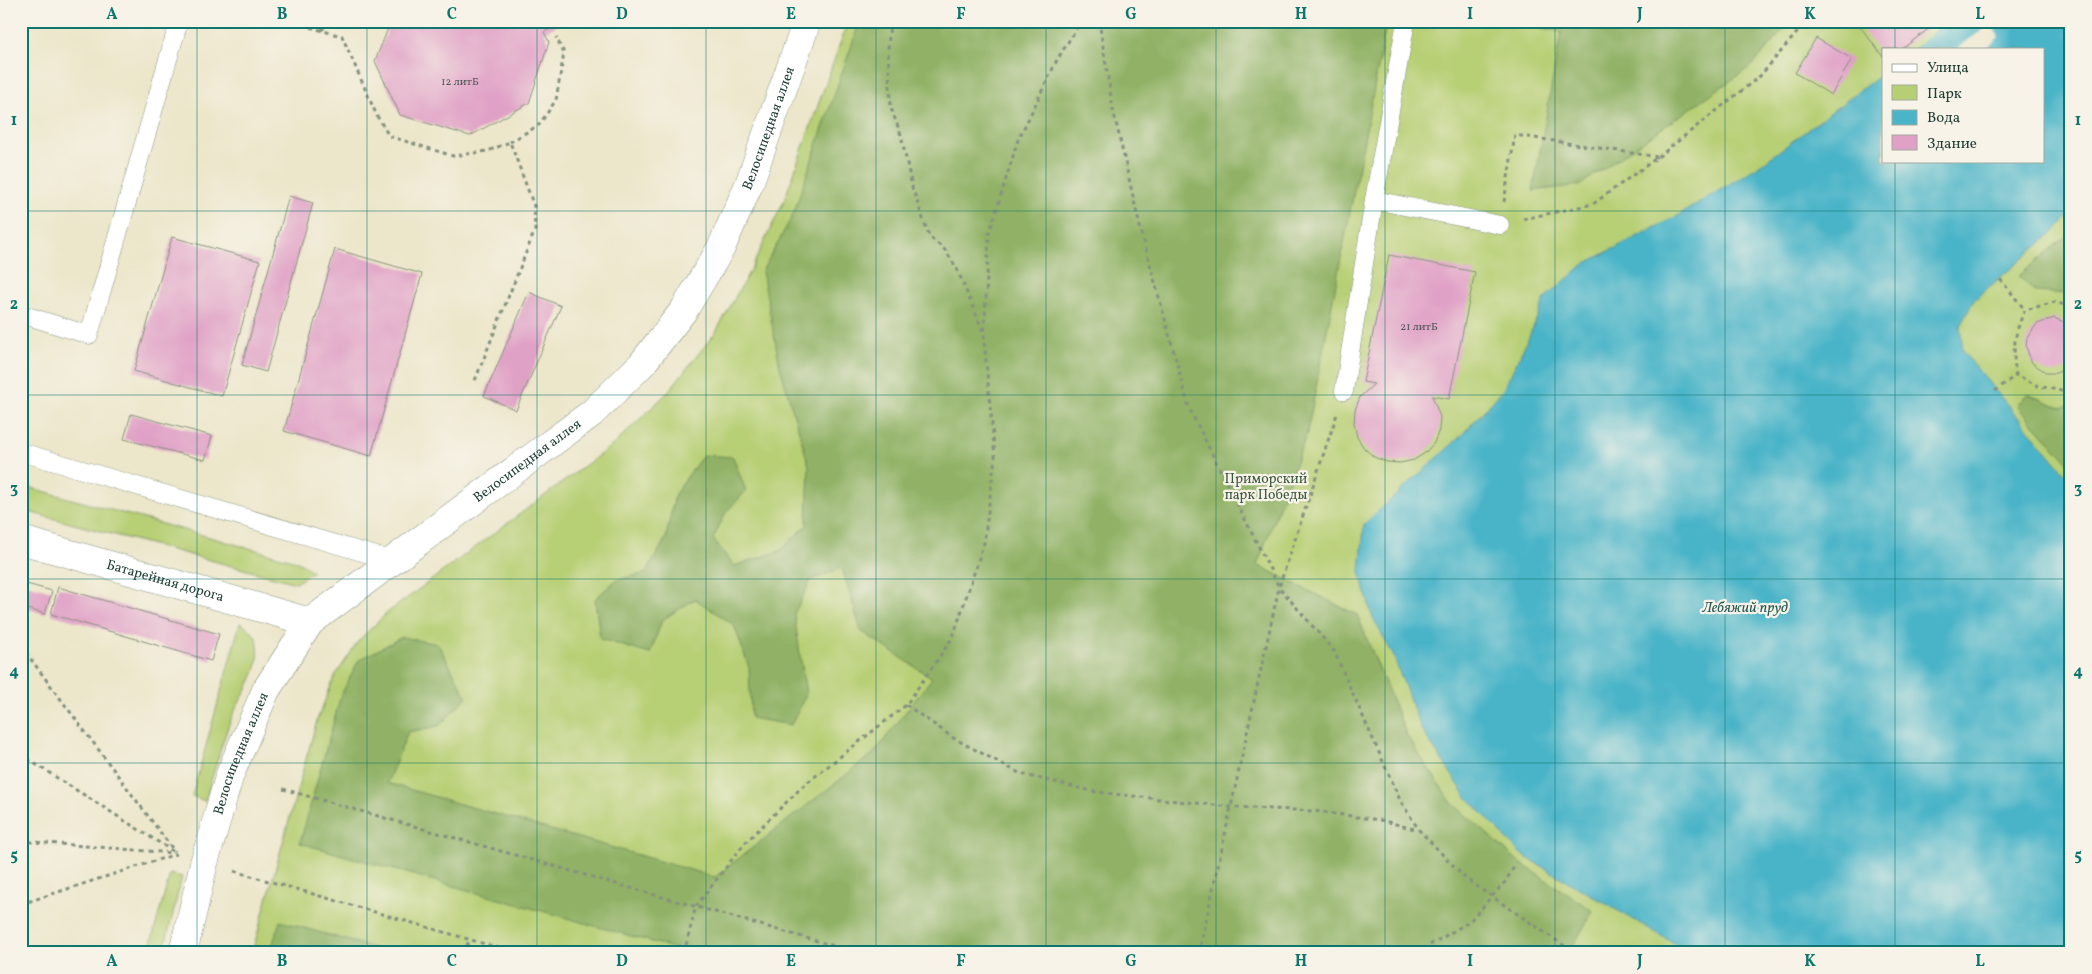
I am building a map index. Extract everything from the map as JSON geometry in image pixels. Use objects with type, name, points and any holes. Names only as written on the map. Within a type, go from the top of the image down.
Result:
[{"type":"street","name":"Велосипедная аллея","points":[[183,953],[216,866],[230,774],[266,690],[310,622],[592,413],[641,366],[684,310],[721,248],[745,192],[807,21]]},
{"type":"street","name":"Батарейная дорога","points":[[21,540],[310,622]]},
{"type":"lane","points":[[21,314],[89,335],[179,21]]},
{"type":"lane","points":[[1344,391],[1374,200],[1406,21]]},
{"type":"lane","points":[[1374,200],[1500,224]]},
{"type":"lane","points":[[21,452],[393,561]]},
{"type":"path","points":[[286,21],[342,36],[377,116],[389,136],[453,156],[488,151],[510,142],[539,126],[556,100],[564,53],[556,37]]},
{"type":"path","points":[[320,30],[334,21]]},
{"type":"path","points":[[890,21],[888,50],[891,108],[901,135],[912,187],[929,236],[946,251],[957,269],[984,334]]},
{"type":"path","points":[[684,953],[696,906],[745,843],[804,785],[906,705],[953,637],[984,543],[995,457],[984,334],[989,234],[1018,140],[1057,60],[1081,21]]},
{"type":"path","points":[[1099,21],[1113,109],[1138,218],[1189,408],[1280,587],[1334,651],[1400,800],[1419,830],[1466,879],[1575,953]]},
{"type":"path","points":[[1658,158],[1515,135],[1500,224],[1593,204],[1658,158],[1760,76],[1807,21]]},
{"type":"path","points":[[474,383],[535,230],[534,206],[510,142]]},
{"type":"path","points":[[2000,279],[2025,310]]},
{"type":"path","points":[[2016,375],[2012,352],[2017,327],[2025,310],[2055,302],[2071,307]]},
{"type":"path","points":[[1995,391],[2016,375]]},
{"type":"path","points":[[2016,375],[2038,386],[2069,392],[2071,396]]},
{"type":"path","points":[[1199,953],[1280,587],[1344,391]]},
{"type":"path","points":[[21,646],[176,853]]},
{"type":"path","points":[[906,705],[955,739],[1021,774],[1096,792],[1232,807],[1314,811],[1380,820],[1419,830]]},
{"type":"path","points":[[21,755],[176,853]]},
{"type":"path","points":[[283,789],[859,953]]},
{"type":"path","points":[[21,842],[176,853]]},
{"type":"path","points":[[21,904],[176,853]]},
{"type":"path","points":[[216,866],[516,953]]},
{"type":"path","points":[[1416,953],[1469,922],[1505,882],[1514,866]]},
{"type":"path","points":[[463,953],[470,940]]},
{"type":"path","points":[[240,949],[254,953]]},
{"type":"green space","name":"Приморский парк Победы","points":[[848,21],[2071,21],[2071,953],[252,953],[317,720],[335,676],[359,640],[387,613],[614,444],[667,393],[716,332],[752,267],[784,201]]},
{"type":"green space","points":[[860,21],[1387,21],[1307,433],[1257,565],[1357,615],[1407,736],[1451,802],[1519,862],[1593,911],[1569,953],[691,953],[300,843],[341,695],[359,660],[402,637],[438,644],[467,697],[439,726],[408,732],[387,783],[715,877],[874,753],[932,678],[861,631],[842,568],[811,580],[794,614],[806,694],[791,725],[751,718],[749,667],[734,625],[695,599],[662,620],[650,654],[600,639],[595,599],[616,580],[646,573],[666,538],[675,494],[703,455],[733,457],[746,491],[726,512],[713,539],[734,566],[780,551],[807,525],[809,466],[780,367],[762,271],[792,217]]},
{"type":"green space","points":[[1506,21],[1791,21],[1753,65],[1580,185],[1533,191],[1561,32]]},
{"type":"green space","points":[[2071,232],[2071,294],[2035,292],[2019,276]]},
{"type":"green space","points":[[2027,394],[2062,408],[2071,403],[2071,465],[2017,406]]},
{"type":"green space","points":[[21,485],[296,561],[313,571],[296,583],[21,510]]},
{"type":"green space","points":[[240,623],[249,629],[256,638],[258,656],[253,676],[229,724],[205,801],[192,796]]},
{"type":"green space","points":[[170,874],[182,877],[163,953],[148,953]]},
{"type":"green space","points":[[280,921],[392,953],[270,953]]},
{"type":"water","name":"Лебяжий пруд","points":[[1947,21],[2071,21],[2071,213],[2056,230],[1974,300],[1960,326],[1963,352],[2071,480],[2071,953],[1691,953],[1522,855],[1466,796],[1421,729],[1393,655],[1372,616],[1360,572],[1364,524],[1458,439],[1503,390],[1529,337],[1545,298],[1584,264],[1679,215],[1762,164],[1882,74],[1882,162],[2044,162],[2044,48],[1915,48]]},
{"type":"pier","points":[[1991,24],[1999,37],[1987,48],[1957,48]]},
{"type":"building","points":[[391,21],[566,21],[544,32],[549,42],[529,103],[470,136],[400,115],[375,61]]},
{"type":"building","points":[[1856,21],[1939,21],[1903,48],[1882,48],[1882,56]]},
{"type":"building","points":[[1816,38],[1852,59],[1831,95],[1795,73]]},
{"type":"building","points":[[289,196],[313,203],[266,372],[242,365]]},
{"type":"building","points":[[172,237],[260,261],[222,396],[134,371]]},
{"type":"building","points":[[335,249],[422,274],[371,456],[284,431]]},
{"type":"building","points":[[1389,255],[1475,272],[1449,399],[1432,396],[1440,417],[1439,430],[1434,443],[1425,453],[1414,460],[1400,463],[1387,462],[1374,457],[1364,448],[1357,437],[1354,423],[1355,410],[1360,397],[1374,384],[1363,382]]},
{"type":"building","points":[[529,292],[561,306],[516,410],[484,396]]},
{"type":"building","points":[[2054,318],[2071,325],[2071,367],[2056,373],[2047,373],[2032,363],[2026,347],[2027,338],[2037,324]]},
{"type":"building","points":[[131,414],[212,436],[205,460],[124,439]]},
{"type":"building","points":[[23,583],[52,591],[45,614],[21,607]]},
{"type":"building","points":[[58,587],[219,634],[211,661],[51,614]]}]
